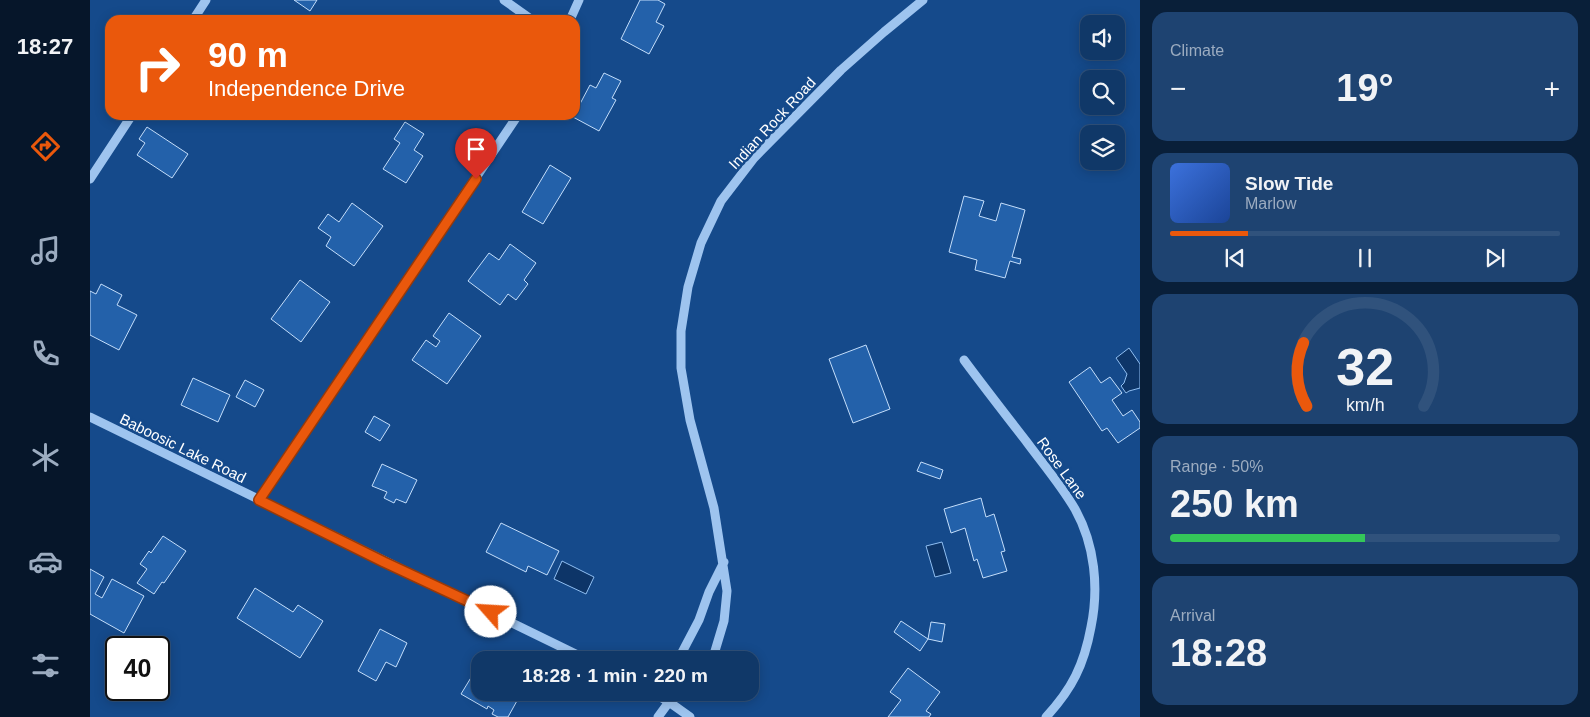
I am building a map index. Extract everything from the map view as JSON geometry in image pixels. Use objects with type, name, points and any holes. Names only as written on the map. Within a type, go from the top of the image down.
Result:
[{"type":"street","points":[[196,15],[206,0]]},
{"type":"street","points":[[504,0],[525,15]]},
{"type":"street","points":[[572,15],[579,0]]},
{"type":"street","name":"Indian Rock Road","points":[[716,651],[724,621],[727,591],[724,562],[714,508],[690,420],[681,368],[681,331],[688,287],[701,243],[721,201],[754,158],[841,70],[923,0]]},
{"type":"street","points":[[90,179],[129,120]]},
{"type":"street","points":[[259,500],[515,120]]},
{"type":"street","name":"Rose Lane","points":[[964,360],[1059,485],[1076,511],[1088,542],[1096,577],[1094,613],[1087,648],[1075,680],[1046,717]]},
{"type":"street","name":"Baboosic Lake Road","points":[[90,417],[569,651]]},
{"type":"street","points":[[683,651],[699,620],[709,592],[724,562]]},
{"type":"street","points":[[658,717],[668,701]]},
{"type":"street","points":[[674,701],[690,717]]},
{"type":"water","points":[[1129,348],[1140,364],[1140,388],[1126,393],[1121,386],[1127,374],[1116,358]]},
{"type":"water","points":[[942,542],[951,573],[935,577],[926,546]]},
{"type":"water","points":[[562,561],[594,577],[586,594],[554,579]]},
{"type":"building","points":[[294,0],[317,0],[310,11]]},
{"type":"building","points":[[640,0],[658,0],[665,4],[656,22],[664,26],[649,54],[621,39]]},
{"type":"building","points":[[604,73],[621,81],[612,98],[616,100],[599,131],[579,120],[580,104],[590,85],[596,88]]},
{"type":"building","points":[[405,122],[424,134],[414,150],[423,156],[406,183],[383,169],[400,143],[394,139]]},
{"type":"building","points":[[147,127],[188,154],[172,178],[137,155],[145,143],[139,139]]},
{"type":"building","points":[[550,165],[571,178],[543,224],[522,212]]},
{"type":"building","points":[[964,196],[984,201],[979,216],[996,221],[1001,203],[1025,210],[1012,257],[1021,259],[1020,264],[1010,261],[1005,278],[975,270],[977,260],[949,252]]},
{"type":"building","points":[[352,203],[383,226],[354,266],[326,246],[331,237],[318,228],[328,214],[339,222]]},
{"type":"building","points":[[510,244],[536,263],[524,280],[528,284],[516,300],[508,294],[500,305],[468,281],[489,253],[499,260]]},
{"type":"building","points":[[300,280],[330,302],[301,342],[271,319]]},
{"type":"building","points":[[101,284],[122,295],[117,305],[137,315],[119,350],[90,335],[90,291],[96,294]]},
{"type":"building","points":[[449,313],[481,336],[447,384],[412,360],[426,340],[436,347],[440,341],[433,336]]},
{"type":"building","points":[[866,345],[890,409],[853,423],[829,359]]},
{"type":"building","points":[[1090,367],[1101,383],[1110,377],[1122,393],[1112,400],[1123,416],[1132,410],[1140,422],[1140,428],[1118,443],[1107,428],[1102,431],[1069,382]]},
{"type":"building","points":[[193,378],[230,395],[218,422],[181,405]]},
{"type":"building","points":[[245,380],[264,390],[255,407],[236,397]]},
{"type":"building","points":[[374,416],[390,425],[380,441],[365,432]]},
{"type":"building","points":[[921,462],[943,470],[940,479],[917,471]]},
{"type":"building","points":[[382,464],[417,480],[406,503],[396,499],[394,503],[384,498],[387,492],[372,486]]},
{"type":"building","points":[[981,498],[986,517],[994,514],[1005,551],[1001,552],[1007,571],[983,578],[977,559],[974,561],[965,528],[951,533],[944,509]]},
{"type":"building","points":[[501,523],[559,551],[547,575],[528,566],[526,572],[486,552]]},
{"type":"building","points":[[163,536],[186,551],[154,594],[137,583],[147,569],[140,564],[149,551],[151,553]]},
{"type":"building","points":[[90,569],[104,577],[95,594],[102,598],[112,579],[144,596],[124,633],[90,614]]},
{"type":"building","points":[[255,588],[293,612],[298,605],[323,621],[300,658],[237,618]]},
{"type":"building","points":[[901,621],[928,639],[920,651],[894,632]]},
{"type":"building","points":[[931,622],[945,624],[942,642],[928,639]]},
{"type":"building","points":[[380,629],[407,643],[396,667],[386,662],[376,681],[358,671]]},
{"type":"building","points":[[908,668],[940,692],[926,711],[931,714],[929,717],[888,717],[901,700],[890,692]]},
{"type":"building","points":[[471,678],[471,700],[461,694]]},
{"type":"building","points":[[473,701],[517,701],[508,717],[498,717],[492,714],[494,710],[488,706],[487,709]]},
{"type":"route","points":[[476,179],[259,500],[491,612]]}]
